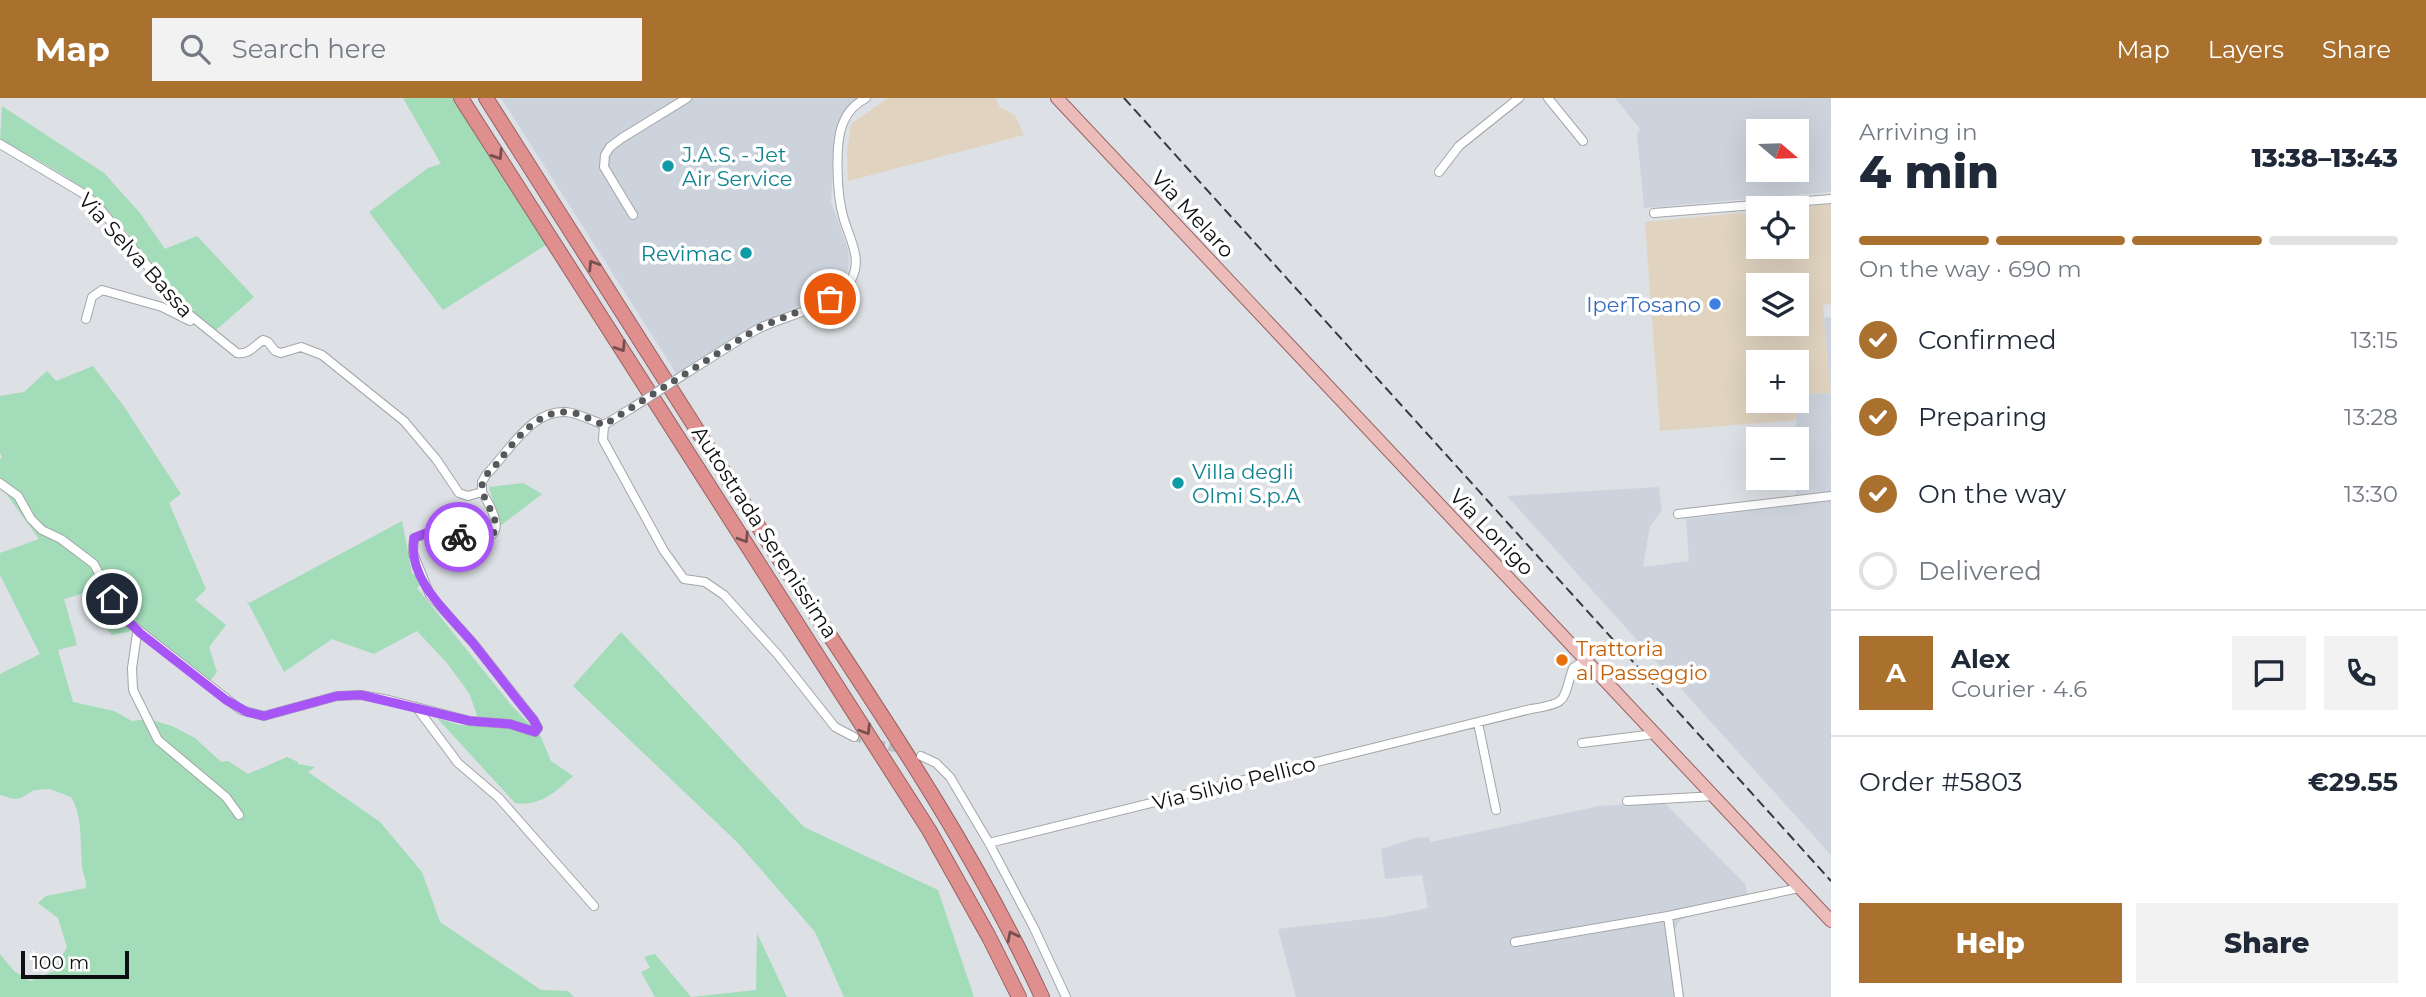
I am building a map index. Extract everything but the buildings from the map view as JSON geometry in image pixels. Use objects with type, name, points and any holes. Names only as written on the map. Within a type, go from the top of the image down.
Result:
[{"type":"highway","name":"Autostrada Serenissima","points":[[461,98],[929,830],[1019,997]]},
{"type":"highway","name":"Autostrada Serenissima","points":[[486,98],[949,823],[1009,929],[1042,997]]},
{"type":"main road","name":"Via Melaro","points":[[1056,98],[1300,357]]},
{"type":"main road","name":"Via Lonigo","points":[[1300,357],[1831,921]]},
{"type":"street","points":[[633,215],[604,167],[605,155],[610,147],[622,138],[687,98]]},
{"type":"street","points":[[604,425],[758,328],[830,299],[843,292],[850,284],[857,262],[856,251],[842,214],[839,145],[844,119],[866,98]]},
{"type":"street","points":[[1439,172],[1460,146],[1519,98]]},
{"type":"street","points":[[1548,98],[1583,141]]},
{"type":"street","name":"Via Selva Bassa","points":[[0,144],[84,194],[96,204],[174,300],[200,325],[237,353],[243,354],[266,340],[275,351],[281,353],[301,348],[322,355],[404,421],[436,459],[459,493],[468,496],[482,492]]},
{"type":"street","points":[[1654,213],[1831,199]]},
{"type":"street","name":"Via Selva Bassa","points":[[86,319],[92,297],[96,292],[107,290],[162,307],[200,325]]},
{"type":"street","points":[[0,484],[18,496],[31,519],[42,530],[61,539],[94,564],[117,608],[140,633],[241,710],[264,716],[337,696],[352,695],[381,698],[470,721],[510,724],[535,732],[538,729],[533,719],[474,644],[430,595],[413,553],[414,538],[433,533],[481,540],[493,533],[494,520],[482,492],[482,482],[528,428],[545,416],[571,412],[604,425]]},
{"type":"street","points":[[604,425],[603,440],[664,551],[684,579],[705,582],[724,595],[835,727],[854,737]]},
{"type":"street","points":[[1678,514],[1831,496]]},
{"type":"street","points":[[140,633],[137,634],[134,646],[131,682],[158,740],[226,797],[239,815]]},
{"type":"street","name":"Via Silvio Pellico","points":[[989,843],[1382,745],[1555,705],[1566,696],[1573,668],[1586,659]]},
{"type":"street","points":[[416,708],[458,763],[499,798],[594,906]]},
{"type":"street","points":[[1478,723],[1496,810]]},
{"type":"street","points":[[1582,743],[1655,734]]},
{"type":"street","points":[[921,756],[936,763],[950,777],[1034,928],[1066,997]]},
{"type":"street","points":[[1627,801],[1715,796]]},
{"type":"street","points":[[1515,942],[1668,916],[1799,888]]},
{"type":"street","points":[[1668,916],[1679,997]]},
{"type":"shaded area","points":[[501,98],[858,98],[839,121],[834,149],[831,202],[848,249],[846,281],[839,288],[749,328],[678,376]]},
{"type":"shaded area","points":[[888,98],[995,98],[1000,107],[1015,115],[1024,135],[848,181],[847,151],[851,124]]},
{"type":"shaded area","points":[[1615,98],[1831,98],[1831,192],[1746,196],[1746,199],[1644,208],[1637,134],[1640,129]]},
{"type":"shaded area","points":[[1831,204],[1831,304],[1823,305],[1831,393],[1809,394],[1809,350],[1746,350],[1746,413],[1796,413],[1796,420],[1660,431],[1645,222],[1746,212],[1746,259],[1809,259],[1809,206]]},
{"type":"shaded area","points":[[1831,317],[1831,393],[1824,318]]},
{"type":"shaded area","points":[[1831,393],[1831,855],[1507,496],[1659,487],[1662,511],[1650,526],[1643,567],[1689,561],[1686,519],[1795,505],[1796,490],[1809,490],[1809,427],[1796,427],[1796,413],[1809,413],[1809,394]]},
{"type":"shaded area","points":[[1664,802],[1745,884],[1750,904],[1687,915],[1678,923],[1674,932],[1684,997],[1296,997],[1278,929],[1384,917],[1428,908],[1422,875],[1385,879],[1381,849],[1415,838],[1429,837],[1431,842],[1599,806]]},
{"type":"green space","points":[[403,98],[456,98],[549,243],[443,310],[369,212],[428,168],[441,164]]},
{"type":"green space","points":[[2,106],[104,173],[140,213],[165,249],[197,236],[254,297],[216,330],[183,303],[101,203],[53,169],[0,142]]},
{"type":"green space","points":[[93,366],[123,405],[181,494],[169,503],[206,589],[195,600],[226,625],[209,647],[217,672],[207,685],[132,627],[129,632],[112,635],[105,627],[102,588],[64,599],[77,645],[58,650],[73,702],[114,711],[132,721],[148,719],[172,726],[195,738],[221,762],[228,761],[248,774],[287,757],[298,764],[315,767],[308,772],[380,822],[422,872],[440,922],[541,990],[568,991],[574,997],[0,997],[0,954],[14,971],[30,981],[54,971],[67,947],[58,918],[38,903],[46,896],[86,888],[86,885],[82,868],[79,821],[71,797],[50,789],[34,790],[14,799],[0,795],[0,674],[40,654],[0,575],[0,553],[39,539],[0,485],[0,396],[24,392],[47,371],[56,381]]},
{"type":"green space","points":[[523,483],[542,494],[500,526],[489,487]]},
{"type":"green space","points":[[402,521],[412,573],[423,582],[417,588],[512,706],[540,735],[551,761],[573,776],[547,797],[532,803],[515,803],[437,718],[459,725],[481,726],[469,693],[447,663],[417,631],[374,654],[332,639],[284,672],[246,599],[249,603]]},
{"type":"green space","points":[[621,632],[804,827],[938,890],[974,997],[844,997],[815,932],[738,843],[573,686]]},
{"type":"green space","points":[[757,933],[787,997],[691,997],[756,990]]},
{"type":"green space","points":[[655,954],[691,997],[655,997],[641,972],[650,968],[644,957]]},
{"type":"tunnel","points":[[854,737],[905,751]]},
{"type":"railway","points":[[1124,98],[1831,881]]},
{"type":"way so far","points":[[459,537],[481,540],[493,533],[494,520],[482,492],[482,482],[512,444],[545,416],[571,412],[604,425],[758,328],[830,299]]},
{"type":"place","name":"J.A.S. - Jet Air Service","points":[[668,166]]},
{"type":"place","name":"Revimac","points":[[746,253]]},
{"type":"place","name":"IperTosano","points":[[1715,304]]},
{"type":"place","name":"Villa degli Olmi S.p.A","points":[[1178,483]]},
{"type":"place","name":"Trattoria al Passeggio","points":[[1562,660]]},
{"type":"route","points":[[112,599],[122,615],[140,633],[226,700],[247,712],[264,716],[337,696],[361,695],[470,721],[516,725],[535,732],[538,728],[533,719],[474,644],[430,595],[421,576],[413,553],[414,538],[426,533],[459,537]]}]
